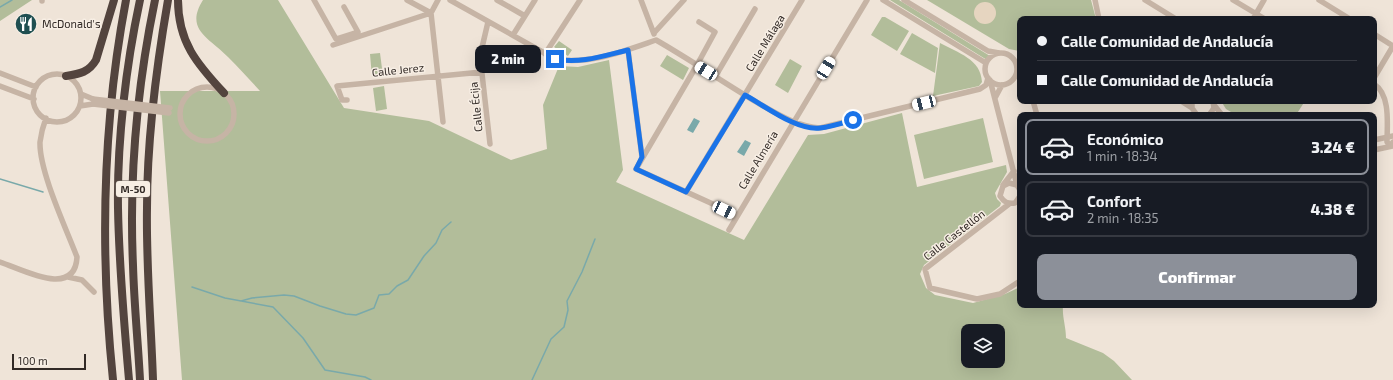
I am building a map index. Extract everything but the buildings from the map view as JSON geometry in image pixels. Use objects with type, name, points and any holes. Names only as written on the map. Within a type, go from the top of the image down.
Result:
[{"type":"highway","points":[[66,76],[81,74],[93,66],[114,0]]},
{"type":"highway","points":[[113,380],[105,254],[106,155],[113,78],[126,0]]},
{"type":"highway","name":"M-50","points":[[129,380],[120,263],[118,207],[126,84],[140,0]]},
{"type":"highway","name":"M-50","points":[[140,380],[133,265],[134,161],[140,86],[155,0]]},
{"type":"highway","points":[[154,380],[147,264],[148,162],[154,89],[168,0]]},
{"type":"highway","points":[[178,0],[181,30],[192,56],[205,73],[224,93]]},
{"type":"highway","points":[[110,329],[117,380]]},
{"type":"street","points":[[314,0],[336,39],[358,32],[344,7]]},
{"type":"street","points":[[407,0],[431,13]]},
{"type":"street","points":[[438,0],[431,13],[443,122]]},
{"type":"street","points":[[450,0],[545,54],[555,59],[569,62],[628,50],[656,40]]},
{"type":"street","points":[[497,0],[525,16]]},
{"type":"street","points":[[513,35],[535,0]]},
{"type":"street","points":[[545,54],[580,0]]},
{"type":"street","points":[[641,0],[656,40],[745,95],[793,122],[808,128],[820,128],[980,89],[986,85],[989,79]]},
{"type":"street","points":[[654,33],[684,0]]},
{"type":"street","name":"Calle Málaga","points":[[686,192],[802,0]]},
{"type":"street","name":"Calle Almería","points":[[729,230],[866,0]]},
{"type":"street","points":[[883,0],[986,63]]},
{"type":"street","points":[[904,0],[988,51],[1010,56],[1017,64]]},
{"type":"street","points":[[1094,0],[1098,16]]},
{"type":"street","points":[[1145,0],[1171,16]]},
{"type":"street","points":[[1233,0],[1254,16],[1264,0]]},
{"type":"street","points":[[1319,0],[1345,16]]},
{"type":"street","points":[[715,76],[754,9]]},
{"type":"street","points":[[333,45],[431,13]]},
{"type":"street","name":"Calle Écija","points":[[488,22],[480,56],[490,144]]},
{"type":"street","points":[[699,22],[715,32],[697,66],[636,169],[737,216]]},
{"type":"street","points":[[1377,36],[1393,46],[1377,73]]},
{"type":"street","points":[[628,50],[642,157]]},
{"type":"street","points":[[999,53],[989,58],[986,63],[986,74],[995,98],[1017,181]]},
{"type":"street","name":"Calle Jerez","points":[[347,100],[342,100],[337,86],[482,72]]},
{"type":"street","points":[[0,73],[36,87]]},
{"type":"street","points":[[51,75],[66,76],[75,81],[81,94],[80,106],[74,114],[66,120],[56,121],[46,118],[37,110],[34,99],[36,87],[40,81],[51,75]]},
{"type":"street","points":[[989,79],[1002,85],[1007,84],[1017,78]]},
{"type":"street","points":[[995,98],[1002,85]]},
{"type":"street","points":[[0,86],[34,99]]},
{"type":"street","points":[[209,87],[224,93],[233,105],[234,120],[227,134],[221,138],[206,142],[191,136],[182,123],[180,115],[182,105],[189,94],[200,88],[209,87]]},
{"type":"street","points":[[1377,88],[1383,95],[1388,118],[1390,136],[1387,142],[1392,145]]},
{"type":"street","points":[[980,89],[988,91],[995,98]]},
{"type":"street","points":[[81,94],[93,102]]},
{"type":"street","points":[[80,106],[93,102],[169,110],[180,115]]},
{"type":"street","points":[[1186,104],[1195,112]]},
{"type":"street","points":[[169,110],[182,105]]},
{"type":"street","points":[[46,118],[41,133],[40,143],[43,167],[77,257],[73,272],[68,277]]},
{"type":"street","points":[[1388,118],[1393,126]]},
{"type":"street","points":[[1377,139],[1390,136]]},
{"type":"street","points":[[1377,149],[1392,145]]},
{"type":"street","points":[[1014,171],[1003,186],[1000,196],[1004,202],[1009,204],[1015,203],[1017,200]]},
{"type":"street","points":[[1003,186],[1009,183],[1017,187]]},
{"type":"street","name":"Calle Castellón","points":[[1009,204],[925,270],[930,288],[977,299],[1000,294],[1017,284]]},
{"type":"street","points":[[0,262],[55,280],[68,277],[82,280],[94,292]]},
{"type":"green space","points":[[0,0],[32,0],[0,21]]},
{"type":"green space","points":[[203,0],[278,0],[344,108],[429,121],[511,160],[547,149],[543,105],[559,66],[578,67],[609,60],[623,170],[616,182],[744,240],[808,135],[824,134],[902,113],[917,187],[1006,165],[1007,172],[995,193],[997,199],[1001,203],[1000,206],[924,265],[920,274],[926,288],[935,295],[973,303],[1005,294],[1017,288],[1017,308],[1063,308],[1066,338],[1103,353],[1114,361],[1132,380],[182,380],[160,91],[260,91],[221,50],[207,39],[198,26],[196,19],[198,10]]},
{"type":"green space","points":[[890,0],[899,0],[990,56],[987,60]]},
{"type":"green space","points":[[927,0],[1091,0],[1095,16],[1017,16],[1017,50],[1009,49]]},
{"type":"green space","points":[[882,17],[885,17],[909,31],[897,51],[871,35]]},
{"type":"green space","points":[[912,33],[938,48],[935,73],[900,54]]},
{"type":"green space","points":[[559,41],[572,50],[568,56],[554,47]]},
{"type":"green space","points":[[940,43],[973,62],[981,74],[982,82],[979,86],[933,96]]},
{"type":"green space","points":[[380,53],[383,76],[372,77],[370,54]]},
{"type":"green space","points":[[667,55],[689,68],[683,80],[660,66]]},
{"type":"green space","points":[[790,59],[802,66],[788,93],[775,85]]},
{"type":"green space","points":[[384,86],[387,109],[376,111],[373,88]]},
{"type":"green space","points":[[1223,104],[1303,104],[1298,112],[1231,112],[1226,109]]},
{"type":"green space","points":[[983,118],[993,162],[924,179],[914,135]]},
{"type":"shaded area","points":[[985,2],[993,5],[996,13],[993,21],[985,24],[977,21],[974,13],[977,5]]},
{"type":"water","points":[[694,118],[700,121],[693,133],[687,130]]},
{"type":"water","points":[[745,140],[751,143],[744,156],[737,152]]},
{"type":"waterway","points":[[0,7],[12,0]]},
{"type":"waterway","points":[[0,179],[43,192]]},
{"type":"waterway","points":[[241,301],[252,298],[284,295],[294,296],[346,314],[356,315],[374,308],[379,295],[389,294],[397,286],[408,280],[424,256],[436,243],[442,230],[451,222]]},
{"type":"waterway","points":[[532,380],[551,339],[564,327],[568,310],[567,301],[582,272],[595,239]]},
{"type":"waterway","points":[[192,287],[225,298],[273,307],[303,338],[325,370],[365,377],[371,380]]},
{"type":"place","name":"McDonald's","points":[[26,24]]},
{"type":"route","points":[[555,59],[569,62],[579,61],[628,50],[642,157],[636,169],[686,192],[745,95],[793,122],[808,128],[820,128],[853,120]]}]
